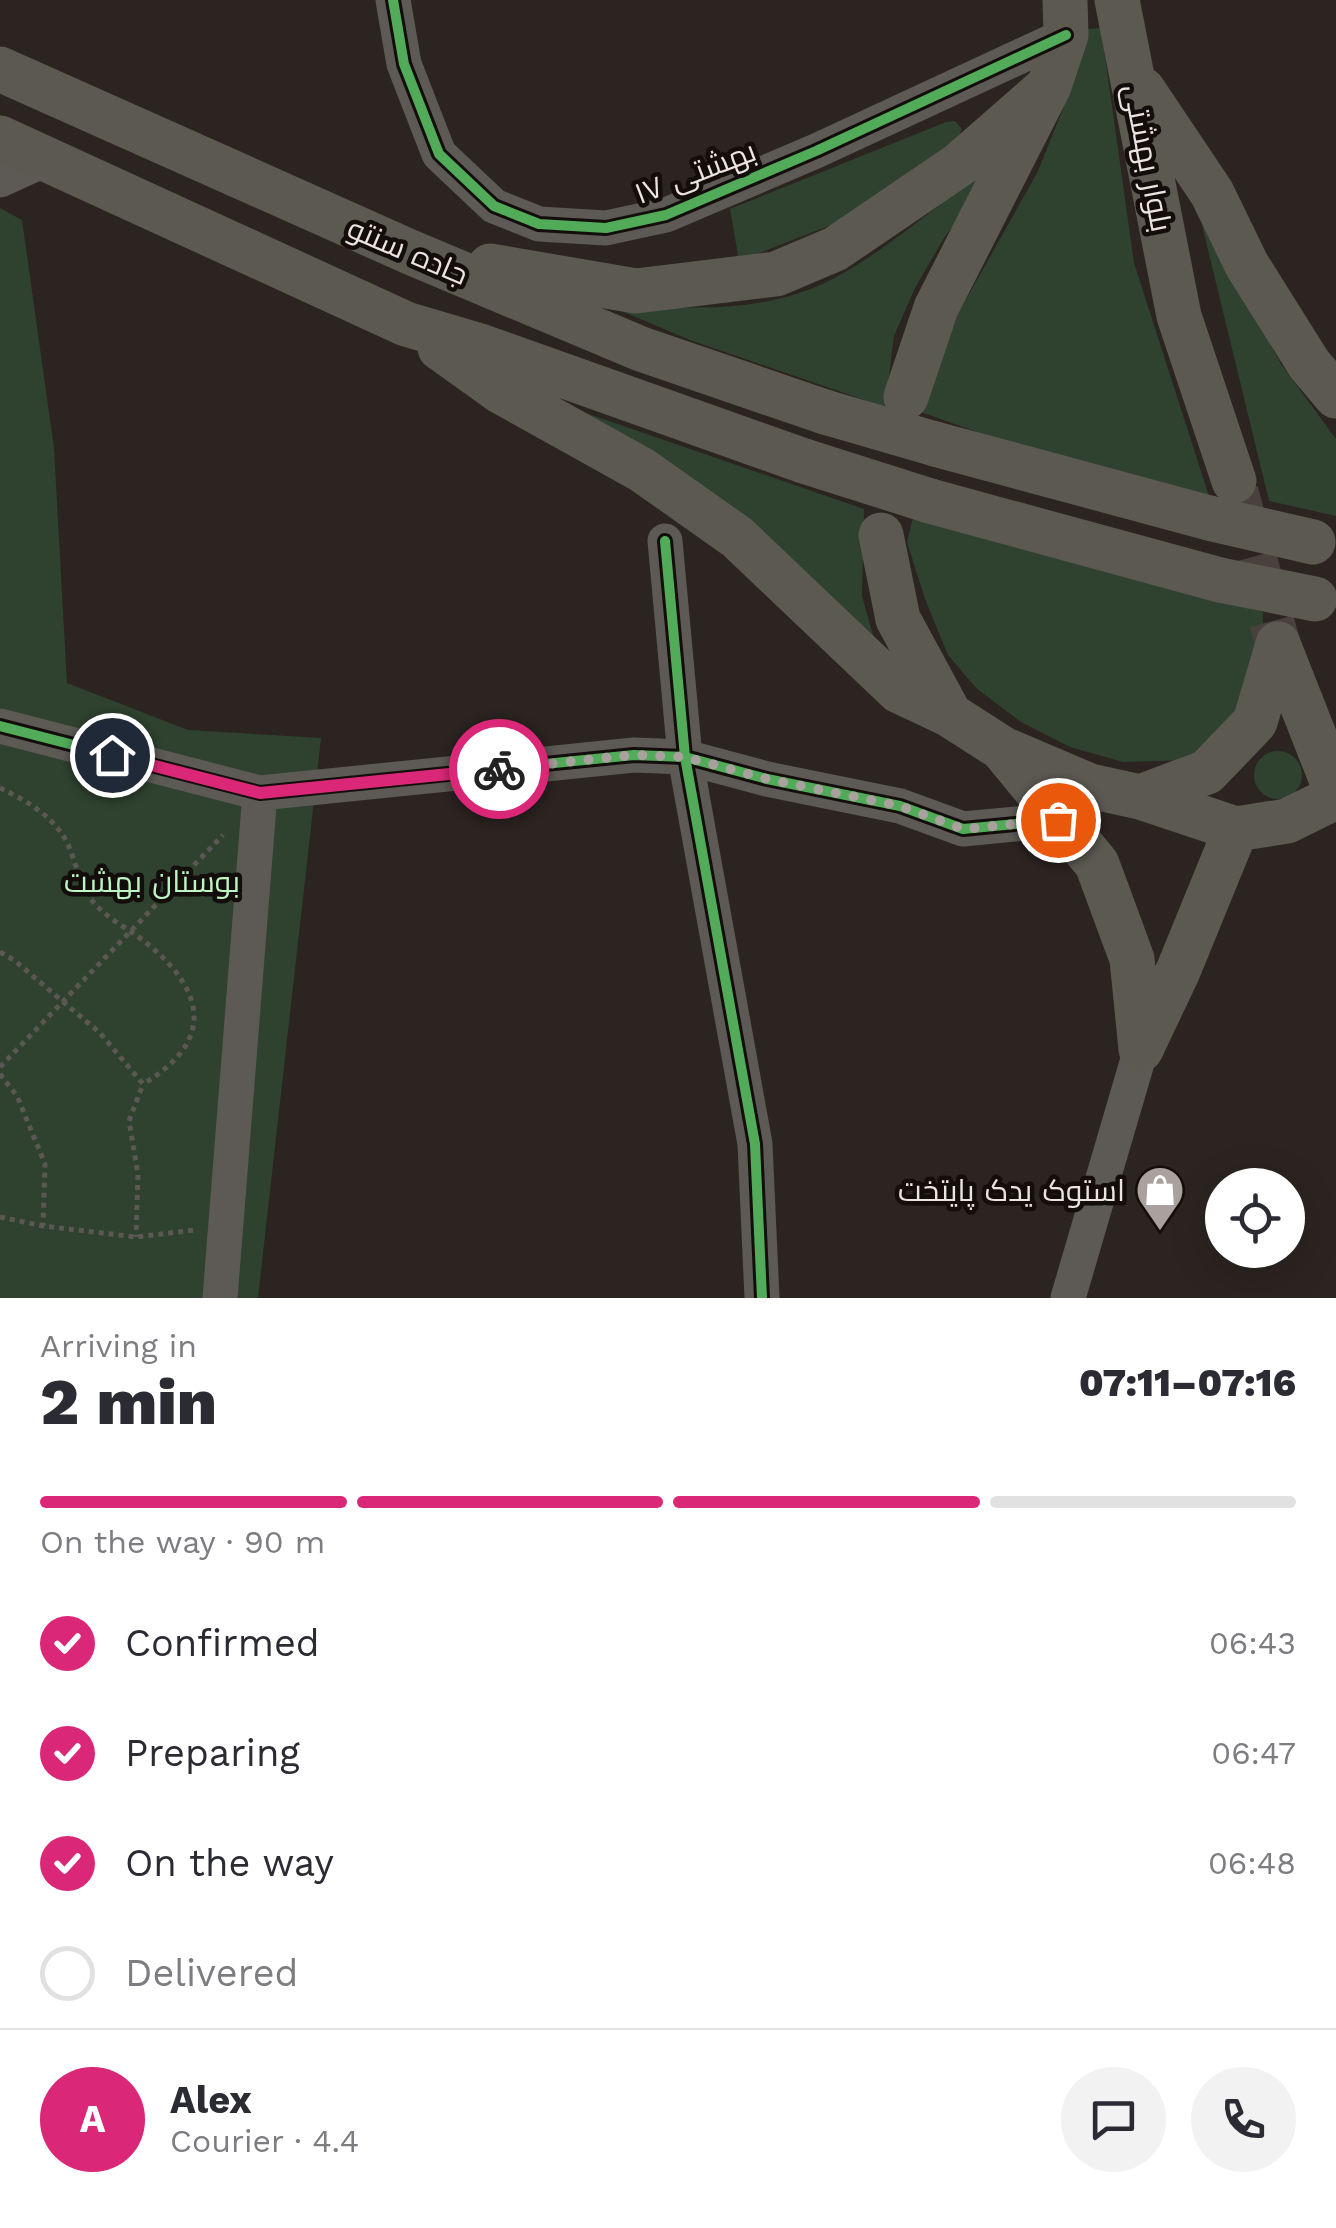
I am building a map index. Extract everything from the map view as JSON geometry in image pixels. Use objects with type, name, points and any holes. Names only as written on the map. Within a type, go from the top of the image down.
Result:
[{"type":"main road","name":"بلوار بهشتی","points":[[1117,0],[1178,316],[1221,500]]},
{"type":"main road","points":[[906,397],[936,308],[1050,86],[1065,17]]},
{"type":"main road","name":"جاده سنتو","points":[[0,69],[410,252],[641,348],[825,412],[935,444],[1221,500],[1324,544]]},
{"type":"main road","points":[[1131,73],[1212,192],[1247,265],[1309,364],[1336,396]]},
{"type":"main road","points":[[410,252],[636,291],[776,274],[836,248],[944,174],[1050,86]]},
{"type":"main road","points":[[0,138],[406,324],[478,345],[804,461],[930,501],[1220,580],[1326,601]]},
{"type":"main road","points":[[406,324],[500,390],[642,470],[737,537],[899,692],[950,715],[1003,749],[1090,786],[1140,797],[1236,829],[1286,821],[1336,794],[1278,644],[1256,722],[1207,772],[1140,797]]},
{"type":"main road","points":[[881,535],[898,619],[950,715]]},
{"type":"main road","points":[[1003,749],[1096,864],[1132,958],[1141,1049]]},
{"type":"main road","points":[[1141,1049],[1178,971],[1236,829]]},
{"type":"street","name":"بهشتی ۱۷","points":[[392,0],[404,64],[439,154],[494,206],[539,224],[606,228],[666,215],[816,151],[1065,17]]},
{"type":"street","points":[[0,180],[46,160]]},
{"type":"street","points":[[664,541],[685,757],[755,1144],[762,1298]]},
{"type":"street","points":[[0,726],[260,793],[634,755],[685,757],[767,779],[900,806],[963,829],[1058,820]]},
{"type":"street","points":[[220,1298],[260,793]]},
{"type":"street","points":[[1068,1298],[1141,1049]]},
{"type":"path","points":[[0,788],[19,796],[54,825],[67,840],[83,888],[95,904],[166,961],[194,1001],[196,1023],[179,1057],[165,1071],[142,1084],[129,1122],[138,1174],[136,1237]]},
{"type":"path","points":[[43,1226],[45,1164],[17,1096],[0,1070],[230,828]]},
{"type":"path","points":[[0,952],[100,1033],[142,1084]]},
{"type":"path","points":[[0,1217],[136,1237],[226,1226]]},
{"type":"green space","points":[[1101,28],[1134,263],[1209,496],[988,436],[921,412],[958,314],[1038,171],[1063,109],[1086,29]]},
{"type":"green space","points":[[955,121],[962,129],[958,138],[859,214],[739,261],[730,209]]},
{"type":"green space","points":[[982,174],[978,191],[915,288],[894,336],[885,407],[690,340],[598,301],[721,307],[781,298],[810,289],[875,253]]},
{"type":"green space","name":"بوستان بهشت","points":[[0,208],[22,220],[54,448],[67,683],[188,730],[321,738],[258,1298],[0,1298]]},
{"type":"green space","points":[[1202,225],[1217,244],[1281,364],[1336,439],[1336,516],[1269,501]]},
{"type":"green space","points":[[580,411],[864,509],[862,596],[875,642]]},
{"type":"green space","points":[[913,518],[1263,612],[1262,664],[1234,720],[1191,760],[1123,762],[1070,747],[1021,722],[976,688],[948,655],[907,542]]},
{"type":"green space","points":[[1278,751],[1295,758],[1302,775],[1295,792],[1278,799],[1261,792],[1254,775],[1261,758]]},
{"type":"tunnel","points":[[1236,492],[1278,644]]},
{"type":"cycle path","points":[[393,0],[404,64],[439,154],[494,206],[539,224],[606,228],[666,215],[816,151],[1066,35]]},
{"type":"cycle path","points":[[665,541],[685,757],[755,1144],[762,1298]]},
{"type":"cycle path","points":[[0,726],[260,793],[634,755],[685,757],[767,779],[900,806],[963,829],[1058,820]]},
{"type":"way so far","points":[[499,769],[634,755],[685,757],[767,779],[900,806],[963,829],[1058,820]]},
{"type":"place","name":"استوک یدک پایتخت","points":[[1160,1232]]},
{"type":"route","points":[[112,755],[260,793],[499,769]]}]
